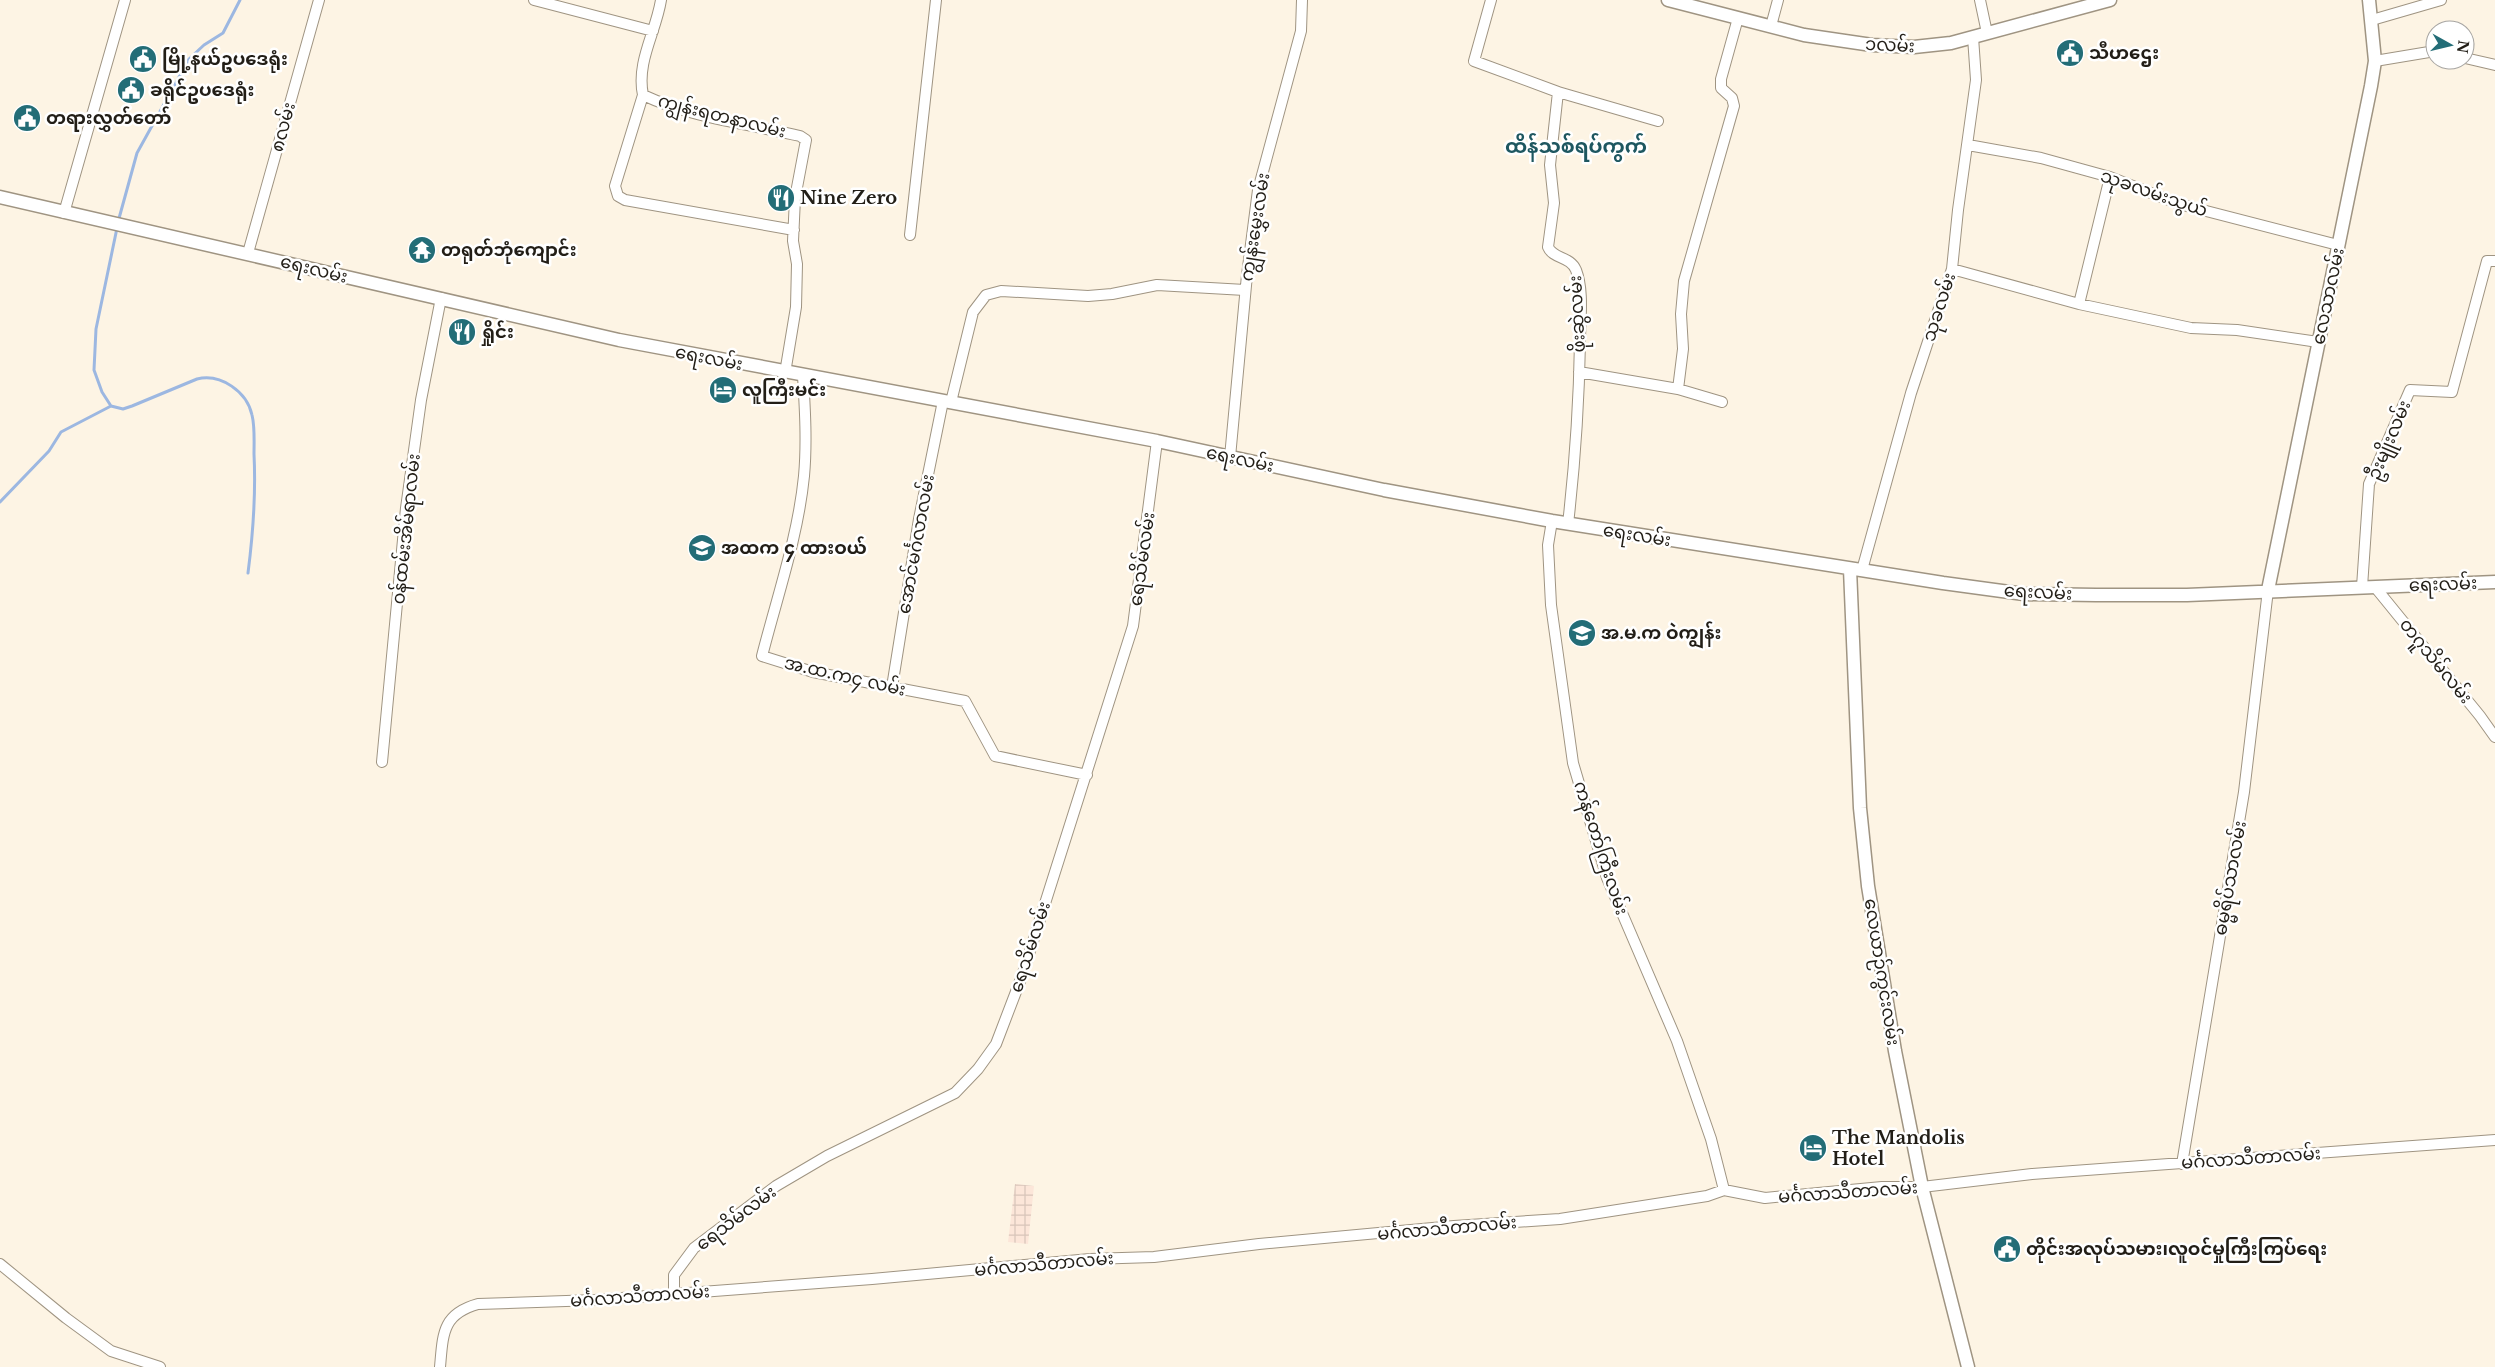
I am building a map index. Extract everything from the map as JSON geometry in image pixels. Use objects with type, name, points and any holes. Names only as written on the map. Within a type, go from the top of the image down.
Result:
[{"type":"street","points":[[64,213],[125,0]]},
{"type":"street","name":"၈လမ်း","points":[[248,253],[318,0]]},
{"type":"street","points":[[534,0],[654,32]]},
{"type":"street","points":[[661,0],[654,32],[643,65],[640,82],[643,95],[615,186],[618,196],[625,200],[794,230]]},
{"type":"street","points":[[910,235],[936,0]]},
{"type":"street","name":"ကျွန်းမွှေးလမ်း","points":[[1230,457],[1245,290],[1258,190],[1301,31],[1302,0]]},
{"type":"street","points":[[1491,0],[1474,61],[1558,92],[1658,121]]},
{"type":"street","name":"၁လမ်း","points":[[1668,0],[1690,3],[1804,35],[1914,48],[1951,43],[2110,0]]},
{"type":"street","points":[[1771,26],[1778,0]]},
{"type":"street","points":[[1980,0],[1987,34]]},
{"type":"street","name":"လေသာလမ်း","points":[[2268,590],[2365,119],[2375,61],[2369,0]]},
{"type":"street","points":[[2372,20],[2441,0]]},
{"type":"street","points":[[1678,389],[1683,349],[1681,314],[1684,281],[1734,106],[1732,98],[1721,88],[1721,79],[1738,18]]},
{"type":"street","name":"သုခလမ်း","points":[[1856,569],[1952,269],[1976,80],[1974,37]]},
{"type":"street","points":[[2375,61],[2425,53]]},
{"type":"street","points":[[2475,60],[2495,65]]},
{"type":"street","name":"ဖိုးဆွဲလမ်း","points":[[1558,92],[1550,165],[1554,203],[1548,247],[1556,254],[1570,260],[1577,274],[1581,312],[1576,456],[1568,524]]},
{"type":"street","name":"ကျွန်းရတနာလမ်း","points":[[643,95],[680,110],[756,125],[800,136],[806,140],[795,198],[796,307],[785,372]]},
{"type":"street","name":"သုခလမ်းသွယ်","points":[[1968,145],[2041,158],[2110,177],[2179,204],[2338,245]]},
{"type":"street","points":[[2079,304],[2110,177]]},
{"type":"street","name":"ရေးလမ်း","points":[[0,197],[619,340],[1157,442],[1384,490],[1568,524],[1856,569],[2024,594],[2187,594],[2495,582]]},
{"type":"street","name":"ဦးမျိုးလမ်း","points":[[2368,587],[2369,484],[2410,390],[2452,392],[2487,261],[2495,260]]},
{"type":"street","points":[[1952,269],[2079,304],[2191,328],[2237,330],[2318,342]]},
{"type":"street","name":"အောင်မင်္ဂလာလမ်း","points":[[892,687],[919,519],[947,401],[973,312],[986,295],[1001,291],[1088,296],[1112,294],[1157,285],[1245,290]]},
{"type":"street","name":"၀န်ထမ်းအိမ်ရာလမ်း","points":[[382,762],[406,508],[421,400],[441,298]]},
{"type":"street","points":[[1579,372],[1678,389],[1722,402]]},
{"type":"street","name":"အ.ထ.က၄ လမ်း","points":[[803,376],[806,436],[804,476],[793,537],[762,656],[813,672],[964,701],[994,756],[1087,775]]},
{"type":"street","name":"ရေသိမ်လမ်း","points":[[674,1294],[674,1275],[694,1248],[776,1186],[827,1156],[955,1093],[978,1069],[996,1044],[1022,976],[1134,626],[1157,442]]},
{"type":"street","name":"ကန်တော်ကြီးလမ်း","points":[[1552,521],[1548,545],[1551,605],[1573,763],[1607,878],[1677,1042],[1711,1139],[1724,1190]]},
{"type":"street","name":"လေယာဉ်ကွင်းလမ်း","points":[[1856,569],[1860,808],[1868,886],[1895,1051],[1922,1187],[1968,1367]]},
{"type":"street","name":"တဂူသိမ်လမ်း","points":[[2368,587],[2480,716],[2495,737]]},
{"type":"street","name":"ဓမ္မရိပ်သာလမ်း","points":[[2182,1164],[2244,792],[2268,590]]},
{"type":"street","name":"မင်္ဂလာသီတာလမ်း","points":[[440,1367],[443,1338],[451,1317],[466,1307],[478,1304],[596,1300],[872,1279],[1090,1259],[1154,1257],[1259,1244],[1454,1226],[1560,1219],[1707,1196],[1724,1190],[1765,1198],[1882,1188],[1922,1187],[2032,1174],[2495,1140]]},
{"type":"street","points":[[0,1264],[66,1318],[111,1351],[160,1367]]},
{"type":"shaded area","points":[[1015,1184],[1034,1186],[1028,1244],[1008,1242]]},
{"type":"waterway","points":[[118,222],[137,153],[189,59],[204,45],[223,33],[240,0]]},
{"type":"waterway","points":[[111,406],[102,392],[94,370],[96,329],[117,228]]},
{"type":"waterway","points":[[0,502],[49,451],[61,432],[111,406],[123,409],[197,379],[215,379],[232,386],[239,392],[245,399],[253,420],[254,499],[248,573]]},
{"type":"place","name":"သီဟဌေး","points":[[2070,53]]},
{"type":"place","name":"မြို့နယ်ဥပဒေရုံး","points":[[143,59]]},
{"type":"place","name":"ခရိုင်ဥပဒေရုံး","points":[[131,90]]},
{"type":"place","name":"တရားလွှတ်တော်","points":[[27,118]]},
{"type":"place","name":"Nine Zero","points":[[781,198]]},
{"type":"place","name":"တရုတ်ဘုံကျောင်း","points":[[422,250]]},
{"type":"place","name":"ရှိုင်း","points":[[462,332]]},
{"type":"place","name":"လူကြီးမင်း","points":[[723,390]]},
{"type":"place","name":"အထက ၄ ထားဝယ်","points":[[702,548]]},
{"type":"place","name":"အ.မ.က ဝဲကျွန်း","points":[[1582,633]]},
{"type":"place","name":"The Mandolis Hotel","points":[[1813,1148]]},
{"type":"place","name":"တိုင်းအလုပ်သမား၊လူဝင်မှုကြီးကြပ်ရေး","points":[[2007,1249]]},
{"type":"district","name":"ထိန်သစ်ရပ်ကွက်","points":[[1576,146]]}]
